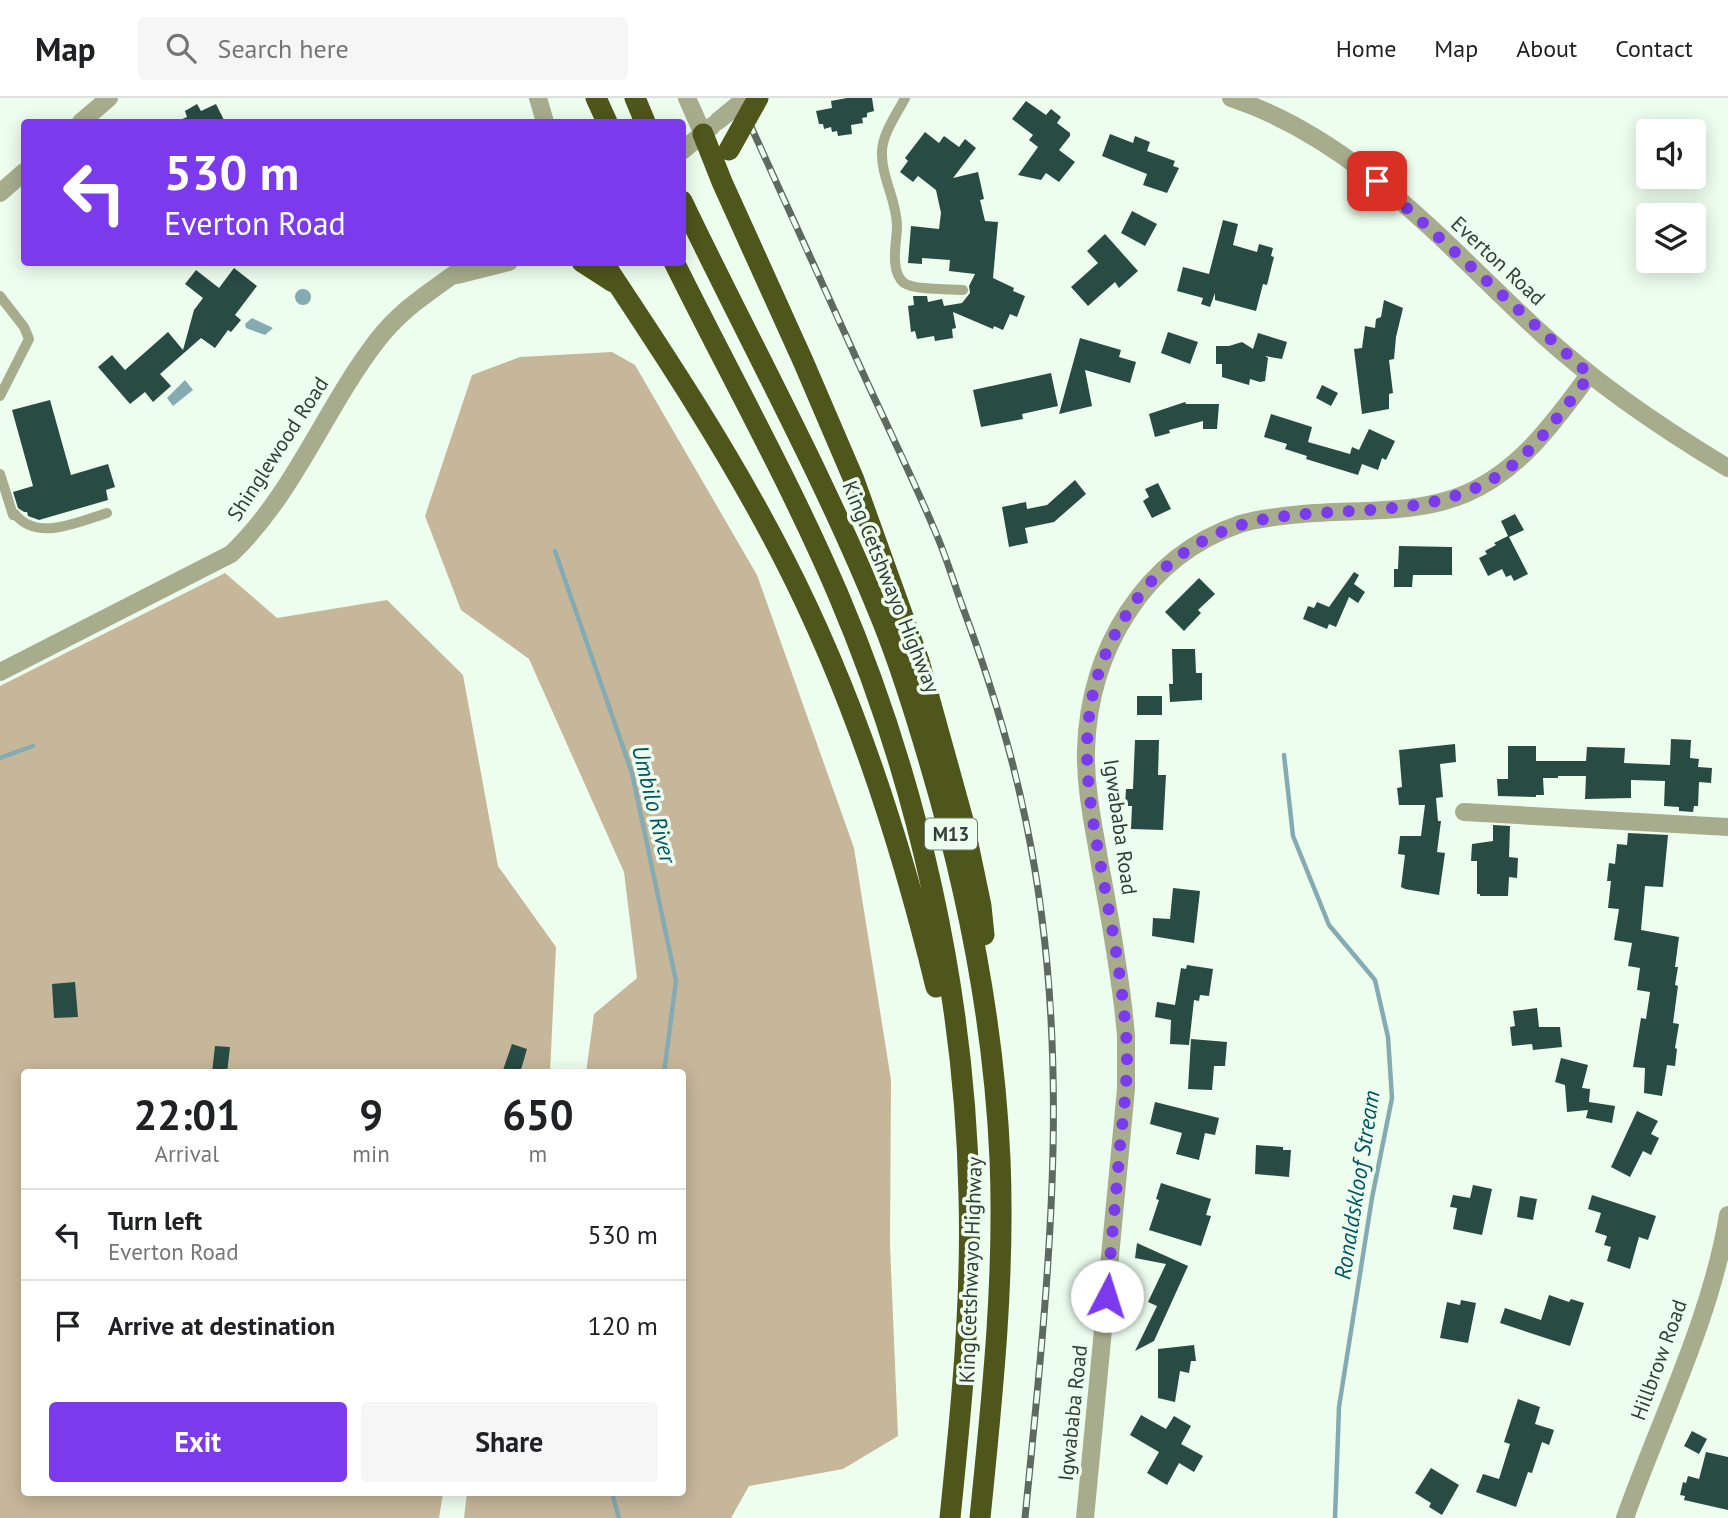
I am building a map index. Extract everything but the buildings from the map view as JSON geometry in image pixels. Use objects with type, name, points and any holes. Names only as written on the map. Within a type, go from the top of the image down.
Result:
[{"type":"highway","points":[[596,98],[606,119]]},
{"type":"highway","points":[[635,98],[644,119]]},
{"type":"highway","points":[[722,182],[729,150],[758,98]]},
{"type":"highway","points":[[694,142],[722,182],[803,360],[854,481],[919,661],[963,820],[981,905],[989,1001],[988,1024]]},
{"type":"highway","name":"King Cetshwayo Highway","points":[[686,209],[826,491],[883,622],[914,708],[951,835],[988,1024],[1000,1158],[996,1359],[980,1518]]},
{"type":"highway","points":[[588,266],[618,285]]},
{"type":"highway","points":[[606,266],[719,439],[784,559],[832,665],[894,827],[918,910],[946,1027],[960,1062]]},
{"type":"highway","name":"King Cetshwayo Highway","points":[[676,266],[804,518],[862,656],[898,763],[943,948],[960,1062],[970,1196],[969,1292],[950,1518]]},
{"type":"street","points":[[84,119],[109,98]]},
{"type":"street","points":[[538,98],[544,119]]},
{"type":"street","points":[[687,98],[694,142]]},
{"type":"street","points":[[694,142],[746,98]]},
{"type":"street","name":"Everton Road","points":[[1231,98],[1259,102],[1363,169],[1590,375],[1728,468]]},
{"type":"street","points":[[0,193],[21,175]]},
{"type":"street","name":"Shinglewood Road","points":[[0,672],[231,554],[254,532],[277,500],[376,342],[404,310],[465,266]]},
{"type":"street","name":"Shinglewood Road","points":[[453,275],[492,266]]},
{"type":"street","name":"Igwababa Road","points":[[1085,1518],[1126,1089],[1123,1006],[1090,810],[1086,769],[1091,699],[1107,649],[1118,625],[1147,585],[1184,552],[1212,536],[1241,524],[1303,514],[1406,507],[1462,495],[1490,482],[1514,464],[1544,433],[1590,375]]},
{"type":"street","points":[[1464,812],[1728,827]]},
{"type":"street","name":"Hillbrow Road","points":[[1625,1518],[1685,1361],[1720,1253],[1728,1215]]},
{"type":"lane","points":[[905,98],[885,138],[882,151],[883,166],[897,222],[897,271],[909,285],[963,290]]},
{"type":"lane","points":[[0,296],[24,327],[29,339],[0,396]]},
{"type":"lane","points":[[0,474],[13,515],[24,525],[37,530],[71,525],[107,513]]},
{"type":"shaded area","points":[[612,352],[635,365],[757,575],[854,848],[891,1080],[890,1245],[898,1436],[843,1469],[749,1486],[731,1518],[464,1518],[467,1496],[686,1496],[686,1069],[587,1069],[594,1014],[637,978],[624,872],[529,659],[461,610],[425,516],[472,375],[520,357]]},
{"type":"shaded area","points":[[225,573],[277,618],[387,600],[463,675],[498,866],[556,947],[550,1069],[21,1069],[21,1496],[443,1496],[439,1518],[0,1518],[0,686]]},
{"type":"water","points":[[300,289],[306,289],[311,297],[309,303],[300,305],[295,300],[295,294]]},
{"type":"water","points":[[252,318],[273,328],[265,335],[246,328],[245,324]]},
{"type":"water","points":[[185,380],[193,390],[173,406],[167,398]]},
{"type":"waterway","name":"Umbilo River","points":[[555,551],[632,773],[676,981],[665,1069]]},
{"type":"waterway","points":[[0,758],[33,746]]},
{"type":"waterway","name":"Ronaldskloof Stream","points":[[1284,755],[1293,836],[1329,925],[1375,980],[1388,1037],[1392,1098],[1372,1198],[1339,1407],[1335,1518]]},
{"type":"waterway","name":"Umbilo River","points":[[613,1496],[619,1518]]},
{"type":"railway","points":[[738,98],[939,540],[999,714],[1026,822],[1041,910],[1050,997],[1053,1083],[1048,1256],[1025,1518]]},
{"type":"route","points":[[1107,1296],[1126,1089],[1126,1035],[1117,962],[1090,810],[1086,749],[1091,699],[1107,649],[1118,625],[1147,585],[1164,567],[1212,536],[1241,524],[1303,514],[1434,503],[1462,495],[1490,482],[1514,464],[1544,433],[1590,375],[1377,181]]}]
